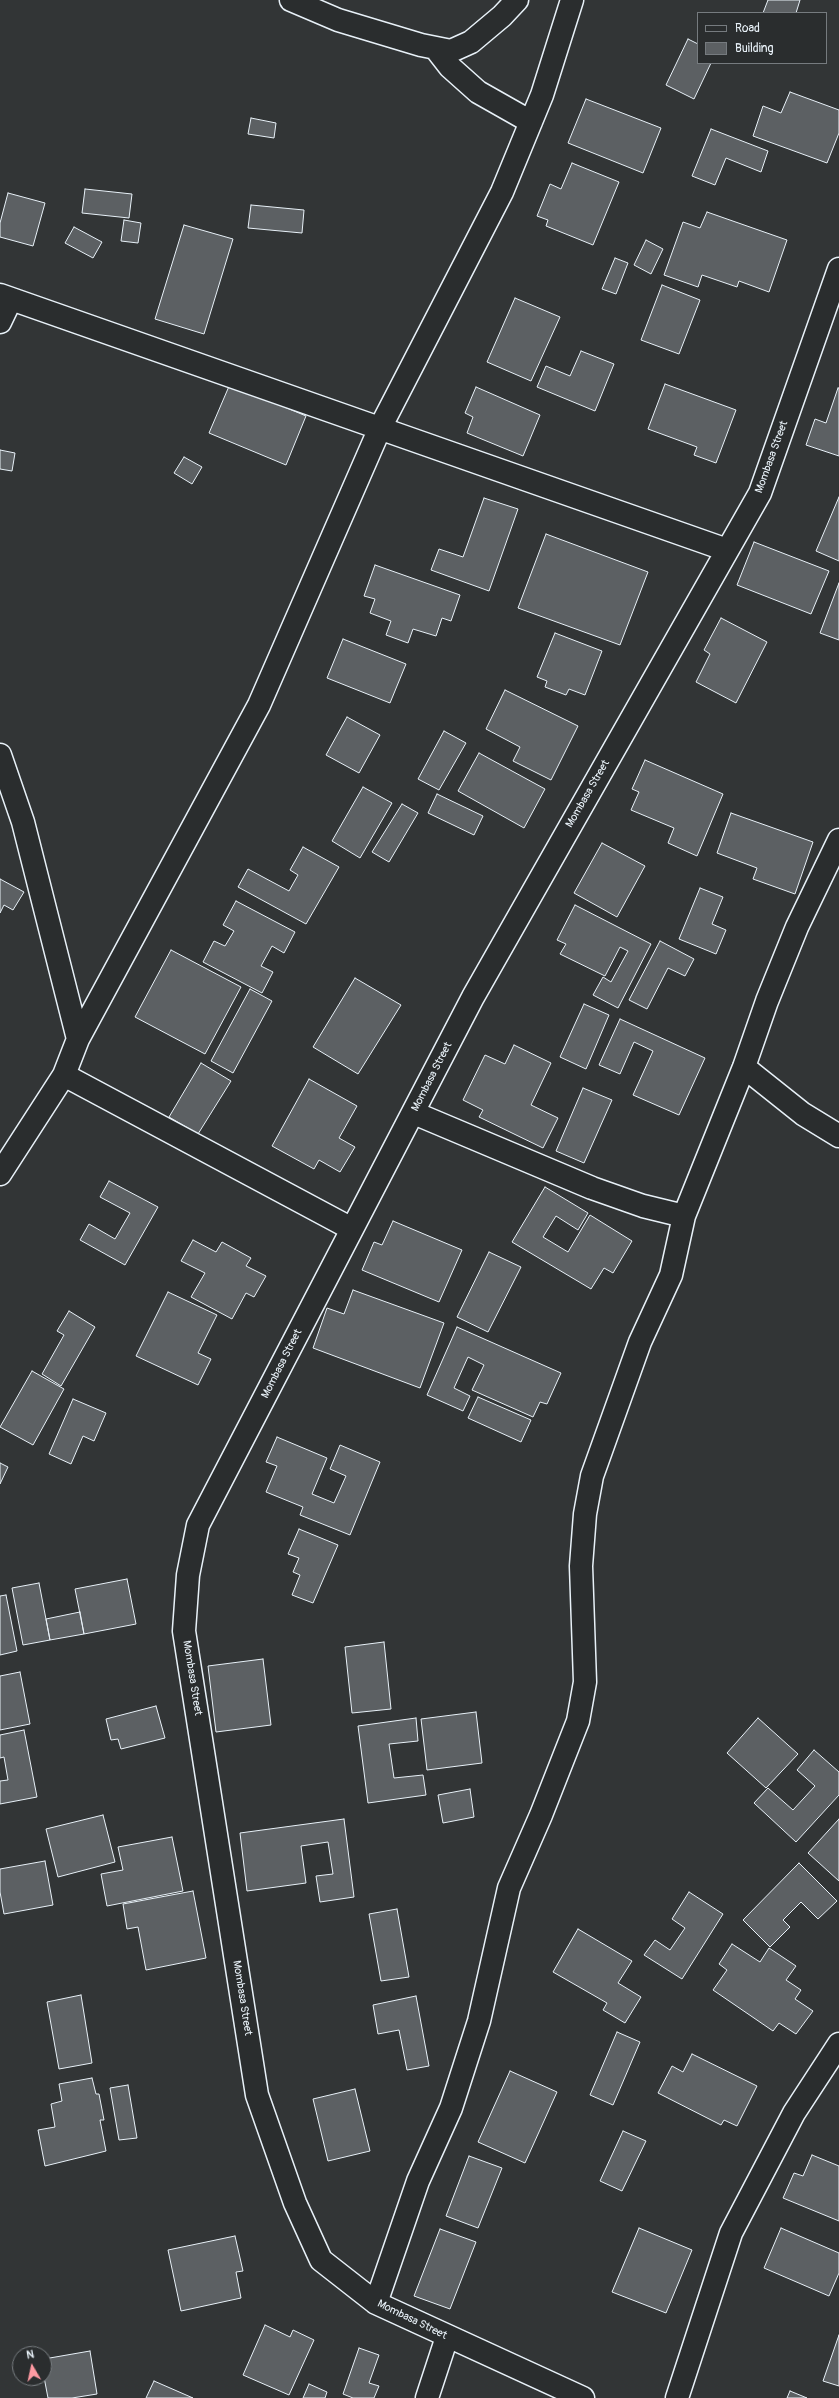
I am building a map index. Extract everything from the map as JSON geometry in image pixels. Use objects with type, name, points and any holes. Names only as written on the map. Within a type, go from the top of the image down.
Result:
[{"type":"street","points":[[291,0],[338,20],[451,51],[471,42],[502,16],[517,0]]},
{"type":"street","points":[[0,1174],[64,1075],[78,1039],[259,706],[380,428],[502,192],[542,95],[572,0]]},
{"type":"street","points":[[436,48],[450,67],[478,92],[531,122]]},
{"type":"street","name":"Mombasa Street","points":[[583,2398],[447,2337],[376,2303],[321,2260],[295,2204],[257,2095],[184,1631],[188,1575],[198,1525],[414,1113],[473,997],[760,493],[831,315],[839,269]]},
{"type":"street","points":[[0,322],[5,298],[727,550]]},
{"type":"street","points":[[0,755],[23,822],[78,1039]]},
{"type":"street","points":[[376,2303],[418,2181],[451,2108],[479,2021],[509,1888],[541,1815],[578,1721],[584,1682],[581,1566],[585,1514],[592,1476],[640,1342],[671,1275],[684,1216],[744,1067],[797,926],[839,840]]},
{"type":"street","points":[[744,1067],[804,1114],[839,1136]]},
{"type":"street","points":[[64,1075],[352,1229]]},
{"type":"street","points":[[414,1113],[592,1188],[643,1206],[684,1216]]},
{"type":"street","points":[[677,2398],[731,2233],[794,2113],[839,2044]]},
{"type":"street","points":[[427,2398],[447,2337]]},
{"type":"building","points":[[768,0],[800,0],[796,12],[763,12]]},
{"type":"building","points":[[688,39],[697,44],[697,64],[711,64],[694,99],[666,85]]},
{"type":"building","points":[[790,92],[839,110],[839,133],[827,163],[753,136],[763,106],[781,113]]},
{"type":"building","points":[[586,99],[661,128],[643,173],[568,143]]},
{"type":"building","points":[[251,118],[276,123],[274,138],[248,134]]},
{"type":"building","points":[[711,129],[768,151],[761,172],[726,158],[715,185],[692,176]]},
{"type":"building","points":[[572,163],[619,182],[593,245],[546,226],[548,220],[537,216],[550,184],[561,189]]},
{"type":"building","points":[[85,189],[132,194],[129,218],[82,213]]},
{"type":"building","points":[[8,193],[45,203],[33,246],[0,237],[0,223]]},
{"type":"building","points":[[251,205],[304,210],[302,233],[248,228]]},
{"type":"building","points":[[707,212],[787,240],[769,292],[739,281],[737,287],[702,275],[698,287],[664,275],[683,222],[700,228]]},
{"type":"building","points":[[124,220],[141,223],[138,243],[121,241]]},
{"type":"building","points":[[184,225],[233,239],[204,334],[155,319]]},
{"type":"building","points":[[74,227],[102,242],[93,258],[65,243]]},
{"type":"building","points":[[646,240],[663,249],[651,274],[634,265]]},
{"type":"building","points":[[615,258],[628,263],[616,294],[602,289]]},
{"type":"building","points":[[662,285],[700,300],[679,354],[641,340]]},
{"type":"building","points":[[515,298],[560,317],[531,381],[487,362]]},
{"type":"building","points":[[581,351],[614,364],[595,411],[537,387],[546,366],[570,376]]},
{"type":"building","points":[[230,384],[306,416],[286,465],[209,433]]},
{"type":"building","points":[[665,384],[736,410],[716,463],[694,455],[697,447],[648,429]]},
{"type":"building","points":[[476,387],[540,415],[523,456],[467,433],[473,417],[465,413]]},
{"type":"building","points":[[838,388],[839,456],[806,445],[815,419],[826,423]]},
{"type":"building","points":[[0,450],[15,453],[12,471],[0,469]]},
{"type":"building","points":[[184,457],[202,467],[192,484],[174,473]]},
{"type":"building","points":[[839,497],[839,561],[816,551]]},
{"type":"building","points":[[484,498],[518,509],[489,591],[431,570],[439,549],[463,557]]},
{"type":"building","points":[[546,534],[648,572],[620,645],[518,608]]},
{"type":"building","points":[[754,542],[829,571],[811,614],[737,585]]},
{"type":"building","points":[[375,565],[460,595],[451,621],[442,618],[436,636],[413,629],[408,643],[386,635],[391,621],[370,613],[375,599],[364,596]]},
{"type":"building","points":[[839,583],[839,640],[820,633]]},
{"type":"building","points":[[721,618],[767,642],[736,703],[696,682],[710,654],[704,650]]},
{"type":"building","points":[[555,633],[602,651],[585,695],[569,689],[566,695],[545,687],[547,681],[537,677]]},
{"type":"building","points":[[343,639],[406,664],[390,703],[327,678]]},
{"type":"building","points":[[505,690],[578,726],[551,780],[513,761],[520,747],[486,729]]},
{"type":"building","points":[[347,717],[380,735],[359,773],[326,755]]},
{"type":"building","points":[[444,731],[466,743],[439,790],[418,779]]},
{"type":"building","points":[[479,753],[545,789],[524,828],[458,791]]},
{"type":"building","points":[[645,760],[723,794],[697,856],[668,843],[674,828],[631,810],[639,792],[632,789]]},
{"type":"building","points":[[363,787],[392,803],[360,858],[332,841]]},
{"type":"building","points":[[437,794],[483,816],[474,835],[428,813]]},
{"type":"building","points":[[402,804],[418,813],[389,862],[372,852]]},
{"type":"building","points":[[731,813],[813,842],[795,894],[753,879],[757,868],[717,853]]},
{"type":"building","points":[[602,843],[645,866],[617,917],[574,893]]},
{"type":"building","points":[[303,847],[339,867],[306,924],[238,887],[248,869],[289,891],[298,875],[290,870]]},
{"type":"building","points":[[0,879],[24,892],[13,910],[4,905],[0,913]]},
{"type":"building","points":[[700,888],[723,897],[712,924],[726,930],[716,954],[679,939]]},
{"type":"building","points":[[236,901],[295,932],[284,953],[272,946],[261,966],[273,972],[262,993],[203,962],[214,941],[225,946],[234,931],[223,925]]},
{"type":"building","points":[[575,905],[651,944],[618,1008],[593,995],[603,977],[611,982],[628,951],[620,947],[605,976],[560,954],[566,944],[557,940]]},
{"type":"building","points":[[660,941],[694,959],[685,976],[668,968],[647,1009],[629,1000]]},
{"type":"building","points":[[171,950],[241,987],[205,1054],[135,1017]]},
{"type":"building","points":[[355,978],[401,1005],[358,1074],[313,1047]]},
{"type":"building","points":[[250,989],[272,1001],[233,1073],[211,1061]]},
{"type":"building","points":[[584,1004],[609,1015],[586,1069],[560,1057]]},
{"type":"building","points":[[620,1019],[705,1058],[679,1115],[633,1095],[653,1051],[634,1042],[620,1074],[599,1065]]},
{"type":"building","points":[[514,1045],[551,1063],[531,1105],[558,1118],[543,1148],[479,1117],[483,1110],[463,1100],[485,1055],[505,1064]]},
{"type":"building","points":[[201,1063],[231,1081],[198,1134],[169,1117]]},
{"type":"building","points":[[309,1079],[357,1106],[339,1138],[355,1147],[340,1172],[319,1160],[314,1169],[272,1146]]},
{"type":"building","points":[[583,1088],[612,1100],[584,1163],[556,1151]]},
{"type":"building","points":[[109,1181],[158,1207],[125,1265],[80,1240],[89,1224],[115,1239],[130,1213],[100,1197]]},
{"type":"building","points":[[545,1187],[588,1213],[578,1230],[556,1216],[543,1237],[568,1252],[590,1215],[632,1241],[613,1273],[604,1268],[591,1289],[512,1242]]},
{"type":"building","points":[[393,1221],[462,1250],[439,1302],[362,1270],[374,1242],[382,1245]]},
{"type":"building","points":[[193,1240],[216,1252],[222,1242],[251,1258],[246,1266],[266,1276],[254,1297],[246,1293],[232,1319],[191,1297],[205,1273],[181,1261]]},
{"type":"building","points":[[489,1252],[521,1267],[488,1332],[457,1317]]},
{"type":"building","points":[[353,1290],[444,1323],[420,1388],[313,1348],[327,1308],[344,1314]]},
{"type":"building","points":[[168,1292],[217,1315],[198,1353],[211,1359],[198,1385],[136,1356]]},
{"type":"building","points":[[69,1311],[95,1327],[61,1386],[42,1374],[64,1335],[57,1331]]},
{"type":"building","points":[[457,1327],[561,1373],[547,1404],[540,1402],[533,1417],[472,1390],[484,1365],[468,1357],[454,1388],[470,1396],[463,1411],[427,1395]]},
{"type":"building","points":[[32,1371],[64,1389],[33,1445],[0,1427]]},
{"type":"building","points":[[478,1397],[531,1420],[521,1442],[468,1418]]},
{"type":"building","points":[[73,1399],[106,1413],[94,1441],[83,1436],[71,1464],[49,1454]]},
{"type":"building","points":[[277,1437],[327,1458],[312,1494],[334,1503],[346,1476],[330,1469],[340,1445],[380,1462],[350,1535],[300,1515],[303,1507],[266,1492],[277,1466],[266,1462]]},
{"type":"building","points":[[0,1463],[8,1467],[0,1484]]},
{"type":"building","points":[[299,1529],[338,1545],[313,1603],[292,1595],[300,1575],[293,1572],[299,1558],[288,1554]]},
{"type":"building","points":[[127,1579],[136,1624],[84,1634],[75,1589]]},
{"type":"building","points":[[39,1583],[50,1640],[23,1645],[12,1588]]},
{"type":"building","points":[[6,1595],[17,1651],[0,1655],[0,1596]]},
{"type":"building","points":[[80,1612],[84,1634],[50,1640],[46,1619]]},
{"type":"building","points":[[384,1642],[391,1709],[352,1713],[345,1647]]},
{"type":"building","points":[[263,1659],[271,1725],[216,1732],[208,1666]]},
{"type":"building","points":[[20,1672],[30,1724],[0,1730],[0,1676]]},
{"type":"building","points":[[156,1706],[165,1738],[121,1749],[118,1739],[111,1740],[106,1719]]},
{"type":"building","points":[[476,1712],[482,1763],[427,1770],[421,1719]]},
{"type":"building","points":[[416,1718],[418,1741],[389,1744],[394,1778],[423,1775],[426,1795],[368,1803],[358,1726]]},
{"type":"building","points":[[758,1718],[798,1754],[766,1788],[727,1753]]},
{"type":"building","points":[[24,1730],[37,1797],[0,1804],[0,1781],[8,1780],[4,1757],[0,1758],[0,1735]]},
{"type":"building","points":[[814,1750],[839,1772],[839,1795],[796,1842],[754,1803],[768,1788],[793,1810],[815,1786],[797,1770]]},
{"type":"building","points":[[470,1789],[474,1817],[443,1823],[438,1795]]},
{"type":"building","points":[[103,1815],[115,1862],[58,1877],[46,1829]]},
{"type":"building","points":[[344,1819],[354,1897],[320,1902],[316,1876],[333,1874],[328,1842],[301,1846],[306,1883],[247,1891],[240,1833]]},
{"type":"building","points":[[839,1819],[839,1881],[808,1853]]},
{"type":"building","points":[[172,1837],[183,1891],[107,1906],[101,1874],[123,1870],[118,1847]]},
{"type":"building","points":[[45,1861],[53,1905],[4,1914],[0,1892],[0,1869]]},
{"type":"building","points":[[799,1863],[837,1901],[818,1919],[801,1902],[783,1920],[790,1927],[770,1947],[743,1920]]},
{"type":"building","points":[[193,1891],[206,1958],[146,1970],[138,1927],[127,1929],[123,1904]]},
{"type":"building","points":[[689,1892],[723,1914],[682,1979],[644,1955],[655,1940],[670,1950],[685,1928],[672,1919]]},
{"type":"building","points":[[397,1909],[409,1977],[381,1981],[369,1914]]},
{"type":"building","points":[[578,1929],[632,1961],[618,1983],[641,1997],[625,2023],[603,2010],[607,2003],[553,1972]]},
{"type":"building","points":[[732,1944],[760,1962],[769,1948],[796,1966],[786,1980],[801,1990],[795,1999],[813,2011],[796,2034],[779,2023],[773,2031],[713,1990],[727,1970],[719,1964]]},
{"type":"building","points":[[81,1995],[92,2063],[59,2069],[47,2002]]},
{"type":"building","points":[[416,1996],[429,2066],[407,2070],[399,2030],[378,2034],[373,2005]]},
{"type":"building","points":[[617,2032],[640,2042],[613,2105],[590,2095]]},
{"type":"building","points":[[692,2054],[757,2086],[737,2126],[724,2120],[721,2125],[658,2093],[672,2066],[683,2072]]},
{"type":"building","points":[[510,2071],[557,2092],[525,2163],[478,2142]]},
{"type":"building","points":[[92,2078],[96,2094],[99,2094],[104,2120],[100,2120],[106,2151],[45,2166],[38,2130],[55,2127],[51,2104],[62,2101],[59,2084]]},
{"type":"building","points":[[128,2085],[137,2138],[119,2140],[110,2088]]},
{"type":"building","points":[[355,2089],[370,2151],[328,2161],[313,2099]]},
{"type":"building","points":[[623,2131],[646,2141],[622,2191],[600,2181]]},
{"type":"building","points":[[812,2155],[839,2166],[839,2221],[783,2198],[794,2173],[803,2176]]},
{"type":"building","points":[[469,2156],[502,2168],[478,2228],[446,2216]]},
{"type":"building","points":[[639,2228],[692,2250],[666,2313],[612,2292]]},
{"type":"building","points":[[781,2228],[839,2253],[839,2273],[829,2296],[764,2268]]},
{"type":"building","points":[[440,2229],[476,2242],[450,2309],[414,2296]]},
{"type":"building","points":[[235,2236],[243,2271],[236,2272],[241,2298],[181,2311],[168,2250]]},
{"type":"building","points":[[265,2325],[290,2337],[293,2330],[314,2340],[289,2395],[243,2375]]},
{"type":"building","points":[[839,2335],[839,2386],[823,2381]]},
{"type":"building","points":[[359,2348],[379,2355],[369,2383],[379,2386],[374,2398],[353,2398],[343,2394]]},
{"type":"building","points":[[90,2351],[97,2394],[72,2398],[48,2398],[46,2386],[52,2386],[52,2358]]},
{"type":"building","points":[[154,2381],[193,2398],[146,2398]]},
{"type":"building","points":[[309,2384],[327,2392],[325,2398],[303,2398]]},
{"type":"building","points":[[790,2391],[807,2398],[787,2398]]}]
